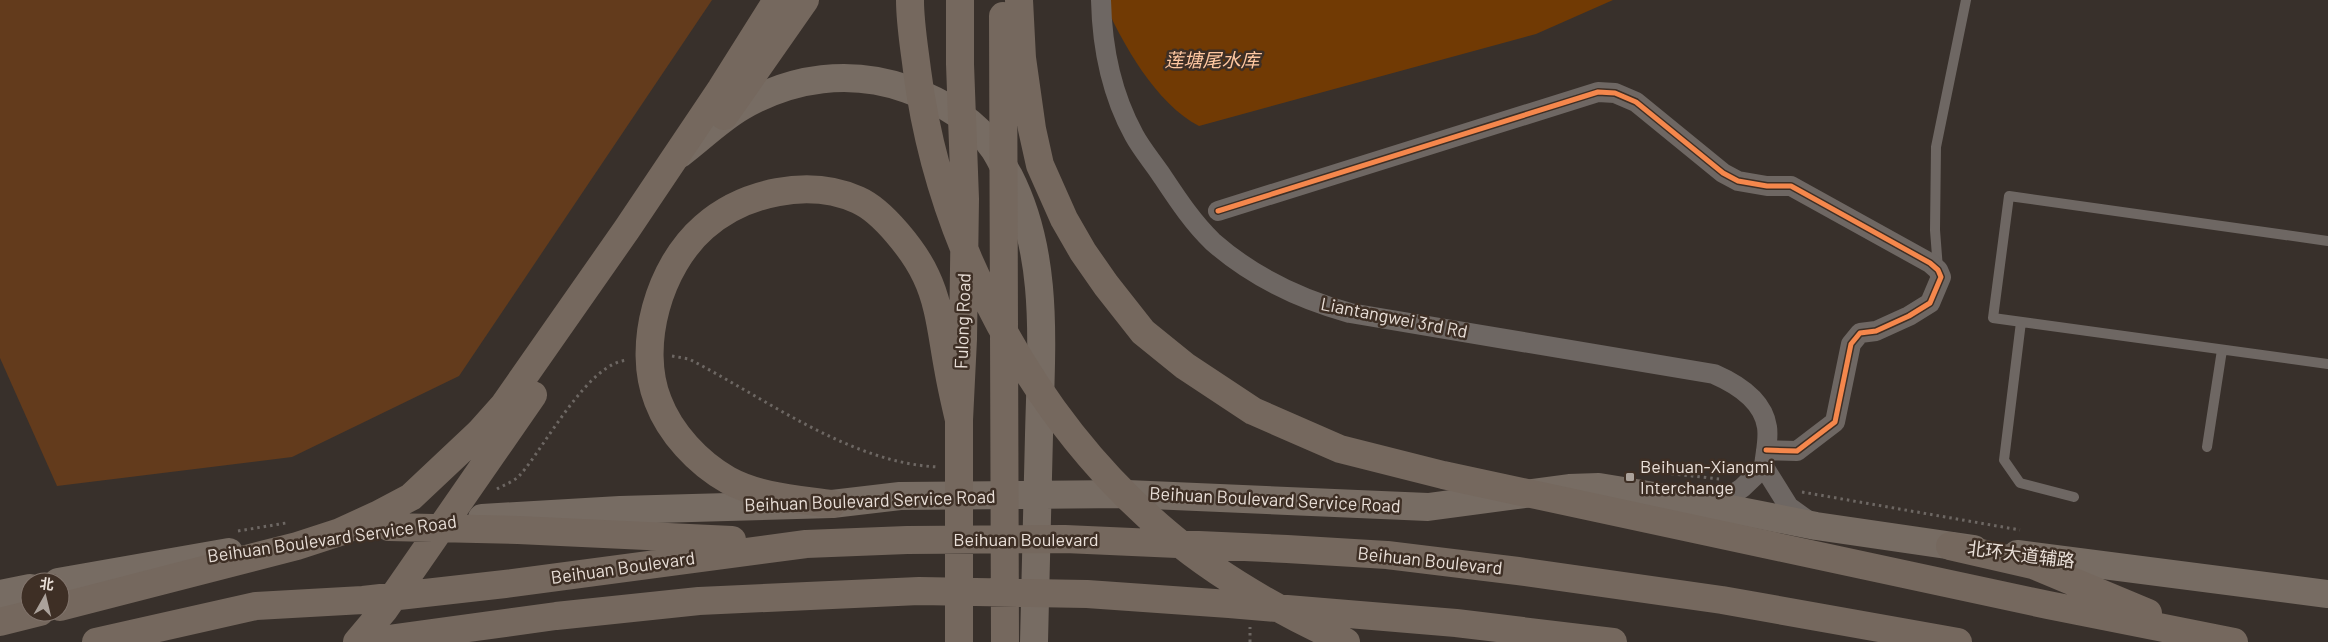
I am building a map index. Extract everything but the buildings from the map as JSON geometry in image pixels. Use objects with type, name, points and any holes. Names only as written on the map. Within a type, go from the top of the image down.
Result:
[{"type":"highway","points":[[70,604],[297,546],[340,532],[377,516],[411,497],[479,433],[504,405],[673,160],[777,0]]},
{"type":"highway","points":[[357,642],[384,610],[805,0]]},
{"type":"highway","points":[[910,0],[910,18],[922,116],[940,186],[973,274],[1016,353],[1066,425],[1110,481],[1168,534],[1232,581],[1306,624],[1346,642]]},
{"type":"highway","name":"Fulong Road","points":[[959,642],[959,420],[963,339],[965,199],[960,64],[960,0]]},
{"type":"highway","points":[[1005,642],[1002,86],[1011,8]]},
{"type":"highway","points":[[1011,8],[1040,165],[1064,219],[1083,252],[1106,285],[1144,332],[1185,366],[1253,411],[1340,449],[1452,477],[2048,606],[2236,642]]},
{"type":"highway","points":[[832,504],[765,494],[728,480],[696,457],[673,429],[658,402],[651,374],[651,337],[657,300],[667,275],[704,228],[735,208],[769,194],[798,190],[827,190],[860,201],[885,220],[906,245],[926,276],[943,328],[947,367],[959,420]]},
{"type":"highway","points":[[390,527],[528,530],[806,544]]},
{"type":"highway","name":"Beihuan Boulevard","points":[[96,642],[256,606],[363,600],[505,584],[806,544],[907,540],[1065,539],[1277,548],[1387,556],[1518,571],[1722,600],[1958,642]]},
{"type":"highway","points":[[1950,546],[2033,565],[2166,620],[2236,642]]},
{"type":"highway","points":[[366,642],[556,616],[700,600],[919,591],[1087,594],[1229,604],[1456,623],[1613,642]]},
{"type":"highway","points":[[0,622],[20,617]]},
{"type":"main road","points":[[673,160],[740,108],[766,94],[801,82],[832,77],[863,79],[898,86],[928,96],[966,118],[994,149],[1022,202],[1038,266],[1040,302],[1039,415],[1034,642]]},
{"type":"main road","name":"Beihuan Boulevard Service Road","points":[[70,580],[390,527],[463,520],[620,510],[832,504],[900,496],[1127,494],[1428,507],[1530,492],[1599,487],[1714,506]]},
{"type":"main road","name":"北环大道辅路","points":[[1714,506],[1816,526],[1950,546],[2328,594]]},
{"type":"main road","points":[[0,594],[20,590]]},
{"type":"street","name":"Liantangwei 3rd Rd","points":[[1101,0],[1107,64],[1122,108],[1134,135],[1193,220],[1212,241],[1257,274],[1287,291],[1316,303],[1350,313],[1714,374],[1732,381],[1747,393],[1761,410],[1767,427],[1765,458]]},
{"type":"street","points":[[1218,211],[1598,92],[1615,93],[1636,102],[1723,173],[1738,181],[1767,186],[1791,186],[1930,263],[1938,270],[1941,277],[1930,303],[1909,316],[1876,331],[1860,333],[1851,344],[1835,422],[1797,451],[1765,458],[1742,488],[1714,506]]},
{"type":"street","points":[[1765,458],[1789,507],[1816,526]]},
{"type":"lane","points":[[1938,270],[1935,230],[1936,147],[1966,0]]},
{"type":"lane","points":[[2328,240],[2009,196],[1993,318],[2328,364]]},
{"type":"lane","points":[[2021,322],[2004,460],[2020,483],[2074,497]]},
{"type":"lane","points":[[2207,447],[2222,350]]},
{"type":"path","points":[[674,356],[689,358],[798,419],[872,454],[928,467],[947,467]]},
{"type":"path","points":[[492,492],[519,477],[584,388],[607,368],[624,360]]},
{"type":"path","points":[[1657,472],[1719,479]]},
{"type":"path","points":[[1797,491],[1971,523],[2026,530]]},
{"type":"path","points":[[234,532],[290,523]]},
{"type":"shaded area","points":[[0,0],[712,0],[459,376],[292,457],[57,486],[0,358]]},
{"type":"water","name":"莲塘尾水库","points":[[1103,0],[1613,0],[1536,34],[1199,126],[1183,116],[1169,103],[1142,71],[1120,35]]},
{"type":"cycle path","points":[[1218,211],[1598,92],[1615,93],[1636,102],[1723,173],[1738,181],[1767,186],[1791,186],[1930,263],[1938,270],[1941,277],[1930,303],[1909,316],[1876,331],[1860,333],[1851,344],[1835,422],[1797,451],[1766,450]]},
{"type":"place","name":"Beihuan-Xiangmi Interchange","points":[[1630,477]]}]
